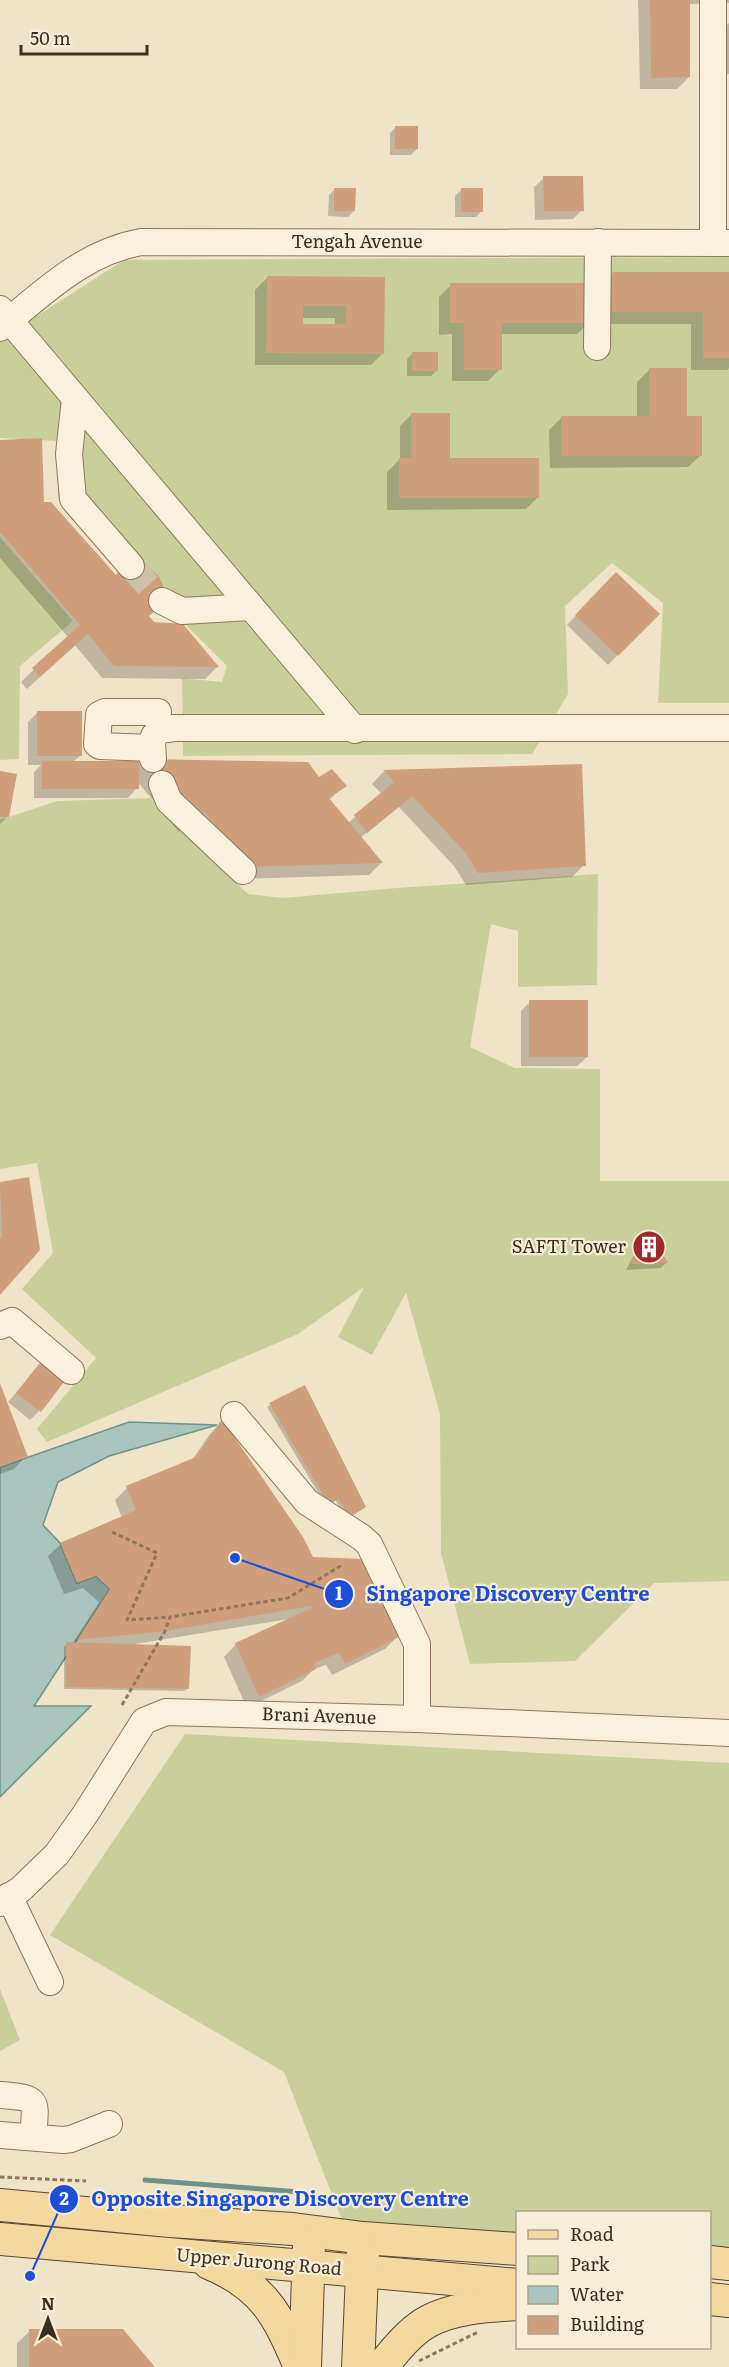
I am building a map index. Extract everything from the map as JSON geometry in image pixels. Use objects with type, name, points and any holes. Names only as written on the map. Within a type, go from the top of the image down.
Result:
[{"type":"main road","name":"Upper Jurong Road","points":[[0,2205],[309,2231],[363,2238],[516,2249]]},
{"type":"main road","points":[[305,2367],[309,2231]]},
{"type":"main road","points":[[358,2367],[363,2238]]},
{"type":"main road","name":"Upper Jurong Road","points":[[0,2239],[516,2285]]},
{"type":"main road","points":[[192,2256],[234,2273],[267,2303],[281,2322],[300,2367]]},
{"type":"main road","points":[[711,2262],[729,2264]]},
{"type":"main road","points":[[711,2300],[729,2301]]},
{"type":"main road","points":[[382,2367],[393,2352],[429,2321],[487,2306],[516,2304]]},
{"type":"lane","points":[[713,0],[721,118],[721,243]]},
{"type":"lane","name":"Tengah Avenue","points":[[3,319],[73,269],[105,252],[141,242],[721,243]]},
{"type":"lane","points":[[597,347],[598,242]]},
{"type":"lane","points":[[3,319],[75,399],[355,730]]},
{"type":"lane","points":[[75,399],[69,454],[73,500],[131,566]]},
{"type":"lane","points":[[162,602],[182,611],[251,607]]},
{"type":"lane","points":[[158,712],[105,712],[99,715],[97,744],[153,754],[154,736],[159,730],[174,728],[355,730],[729,728]]},
{"type":"lane","points":[[162,784],[169,801],[243,871]]},
{"type":"lane","points":[[0,1326],[12,1321],[71,1371]]},
{"type":"lane","points":[[234,1415],[307,1502],[362,1537],[369,1544],[417,1644],[417,1719]]},
{"type":"lane","name":"Brani Avenue","points":[[4,1900],[21,1889],[57,1854],[86,1813],[144,1721],[166,1712],[417,1719],[729,1733]]},
{"type":"lane","points":[[4,1900],[50,1983]]},
{"type":"lane","points":[[0,2095],[26,2097],[32,2100],[36,2107],[33,2137]]},
{"type":"lane","points":[[0,2134],[71,2139],[109,2124]]},
{"type":"path","points":[[112,1532],[157,1553],[127,1620],[170,1617],[288,1598],[342,1565]]},
{"type":"path","points":[[122,1705],[165,1631],[170,1617]]},
{"type":"path","points":[[0,2177],[86,2181]]},
{"type":"path","points":[[415,2363],[478,2332]]},
{"type":"green space","points":[[729,257],[729,703],[658,703],[663,603],[612,563],[565,606],[568,694],[532,754],[183,756],[182,678],[222,682],[227,666],[58,497],[58,441],[0,438],[0,333],[4,337],[124,260]]},
{"type":"green space","points":[[0,537],[73,621],[20,666],[19,759],[0,760]]},
{"type":"green space","points":[[150,798],[248,894],[283,898],[598,874],[597,985],[518,987],[518,931],[491,924],[470,1047],[515,1068],[600,1069],[600,1181],[729,1181],[729,1581],[654,1583],[575,1661],[470,1664],[441,1553],[440,1414],[406,1293],[372,1355],[338,1337],[364,1287],[298,1334],[47,1442],[37,1429],[96,1358],[22,1289],[53,1253],[37,1163],[0,1169],[0,820],[57,801]]},
{"type":"green space","points":[[185,1734],[729,1763],[729,2248],[711,2246],[711,2211],[516,2211],[516,2233],[342,2220],[284,2072],[50,1935]]},
{"type":"green space","points":[[0,1989],[20,2040],[0,2051]]},
{"type":"water","points":[[129,1422],[217,1425],[109,1456],[58,1482],[43,1525],[60,1543],[77,1583],[96,1576],[110,1589],[34,1706],[91,1706],[0,1797],[0,1467]]},
{"type":"building","points":[[650,0],[690,0],[690,77],[651,78]]},
{"type":"building","points":[[395,126],[418,126],[418,149],[395,149]]},
{"type":"building","points":[[543,176],[583,176],[584,211],[544,211]]},
{"type":"building","points":[[334,188],[356,188],[355,211],[334,211]]},
{"type":"building","points":[[461,188],[483,188],[483,212],[461,212]]},
{"type":"building","points":[[612,272],[729,272],[729,358],[703,358],[703,312],[612,312]]},
{"type":"building","points":[[267,276],[385,277],[384,354],[266,353]],"holes":[[[303,306],[346,306],[346,324],[303,324]]]},
{"type":"building","points":[[450,283],[591,283],[591,323],[502,323],[502,370],[464,370],[464,323],[450,323]]},
{"type":"building","points":[[412,352],[438,352],[438,371],[412,371]]},
{"type":"building","points":[[649,368],[687,368],[687,416],[702,416],[702,456],[561,456],[561,416],[649,416]]},
{"type":"building","points":[[411,413],[450,413],[450,458],[539,458],[539,498],[399,498],[399,458],[411,458]]},
{"type":"building","points":[[42,438],[44,502],[51,502],[116,575],[119,571],[140,565],[158,575],[163,585],[164,596],[160,606],[149,616],[154,622],[183,624],[219,667],[114,666],[88,634],[40,677],[32,668],[80,625],[0,532],[0,440]]},
{"type":"building","points":[[616,572],[660,614],[618,656],[575,615]]},
{"type":"building","points":[[37,711],[82,711],[82,756],[37,756]]},
{"type":"building","points":[[142,759],[308,762],[319,777],[332,769],[347,786],[329,798],[383,863],[249,867],[204,812],[192,821]]},
{"type":"building","points":[[42,761],[139,761],[139,789],[42,789]]},
{"type":"building","points":[[582,764],[586,866],[478,873],[466,853],[412,796],[367,833],[354,815],[394,782],[383,770]]},
{"type":"building","points":[[0,771],[17,774],[9,817],[0,817]]},
{"type":"building","points":[[529,1000],[588,1000],[588,1057],[529,1057]]},
{"type":"building","points":[[29,1177],[40,1250],[0,1295],[0,1239],[2,1237],[0,1182]]},
{"type":"building","name":"SAFTI Tower","points":[[649,1230],[668,1263],[630,1264]]},
{"type":"building","points":[[43,1359],[67,1378],[41,1412],[16,1393]]},
{"type":"building","points":[[0,1383],[28,1457],[0,1467]]},
{"type":"building","points":[[305,1385],[366,1507],[350,1517],[338,1499],[329,1505],[269,1403]]},
{"type":"building","points":[[222,1419],[303,1537],[313,1557],[366,1559],[399,1637],[345,1664],[339,1653],[314,1663],[316,1669],[259,1697],[235,1643],[312,1608],[311,1606],[165,1631],[77,1640],[110,1589],[96,1576],[77,1583],[60,1543],[136,1510],[126,1486],[196,1457]]},
{"type":"building","points":[[66,1642],[191,1646],[189,1689],[66,1687]]},
{"type":"building","points":[[29,2329],[123,2329],[155,2367],[29,2367]]},
{"type":"waterway","points":[[145,2180],[300,2192]]},
{"type":"tunnel","points":[[131,566],[162,601]]},
{"type":"place","name":"SAFTI Tower","points":[[649,1247]]},
{"type":"place","name":"Singapore Discovery Centre","points":[[235,1558]]},
{"type":"place","name":"Opposite Singapore Discovery Centre","points":[[30,2276]]}]
